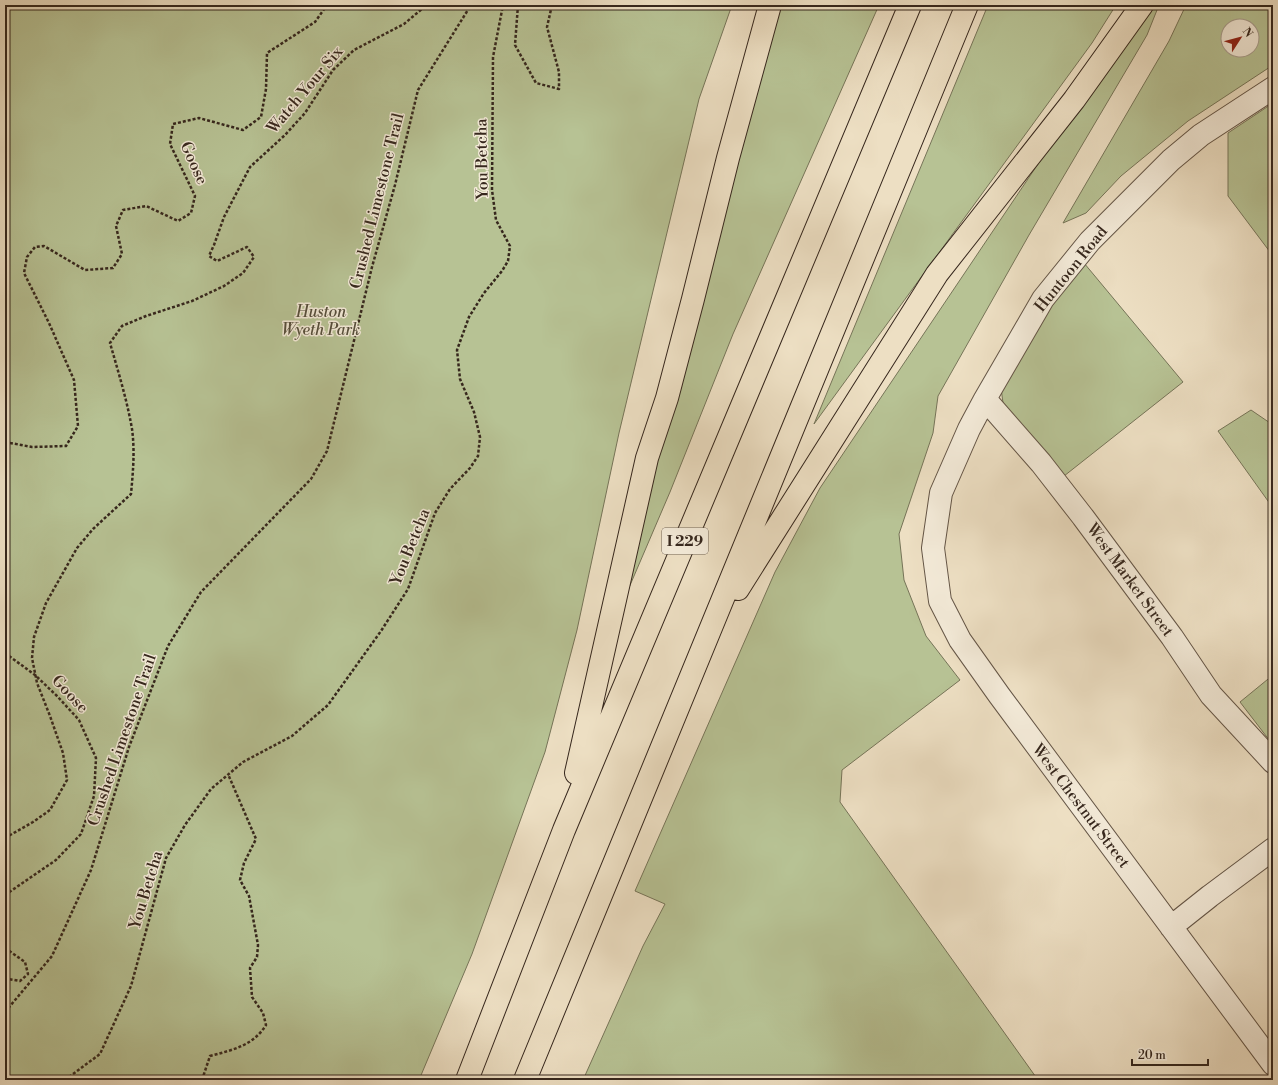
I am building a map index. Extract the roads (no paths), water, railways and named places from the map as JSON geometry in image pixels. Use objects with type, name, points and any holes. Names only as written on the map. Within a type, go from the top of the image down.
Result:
[{"type":"highway","points":[[564,830],[647,458],[667,398],[728,158],[770,5]]},
{"type":"highway","name":"I 229","points":[[467,1080],[564,830],[910,5]]},
{"type":"highway","points":[[524,1080],[967,5]]},
{"type":"highway","points":[[706,639],[937,274],[1074,100],[1142,5]]},
{"type":"street","name":"Huntoon Road","points":[[936,529],[941,493],[970,429],[985,398],[1043,299],[1090,241],[1170,160],[1201,135],[1273,88]]},
{"type":"street","name":"West Market Street","points":[[985,398],[1041,463],[1083,517],[1172,637],[1211,695],[1273,762]]},
{"type":"street","name":"West Chestnut Street","points":[[936,529],[933,548],[940,601],[960,640],[999,695],[1273,1064]]},
{"type":"street","points":[[1171,927],[1273,849]]},
{"type":"park label","name":"Huston Wyeth Park","points":[[321,321]]}]
